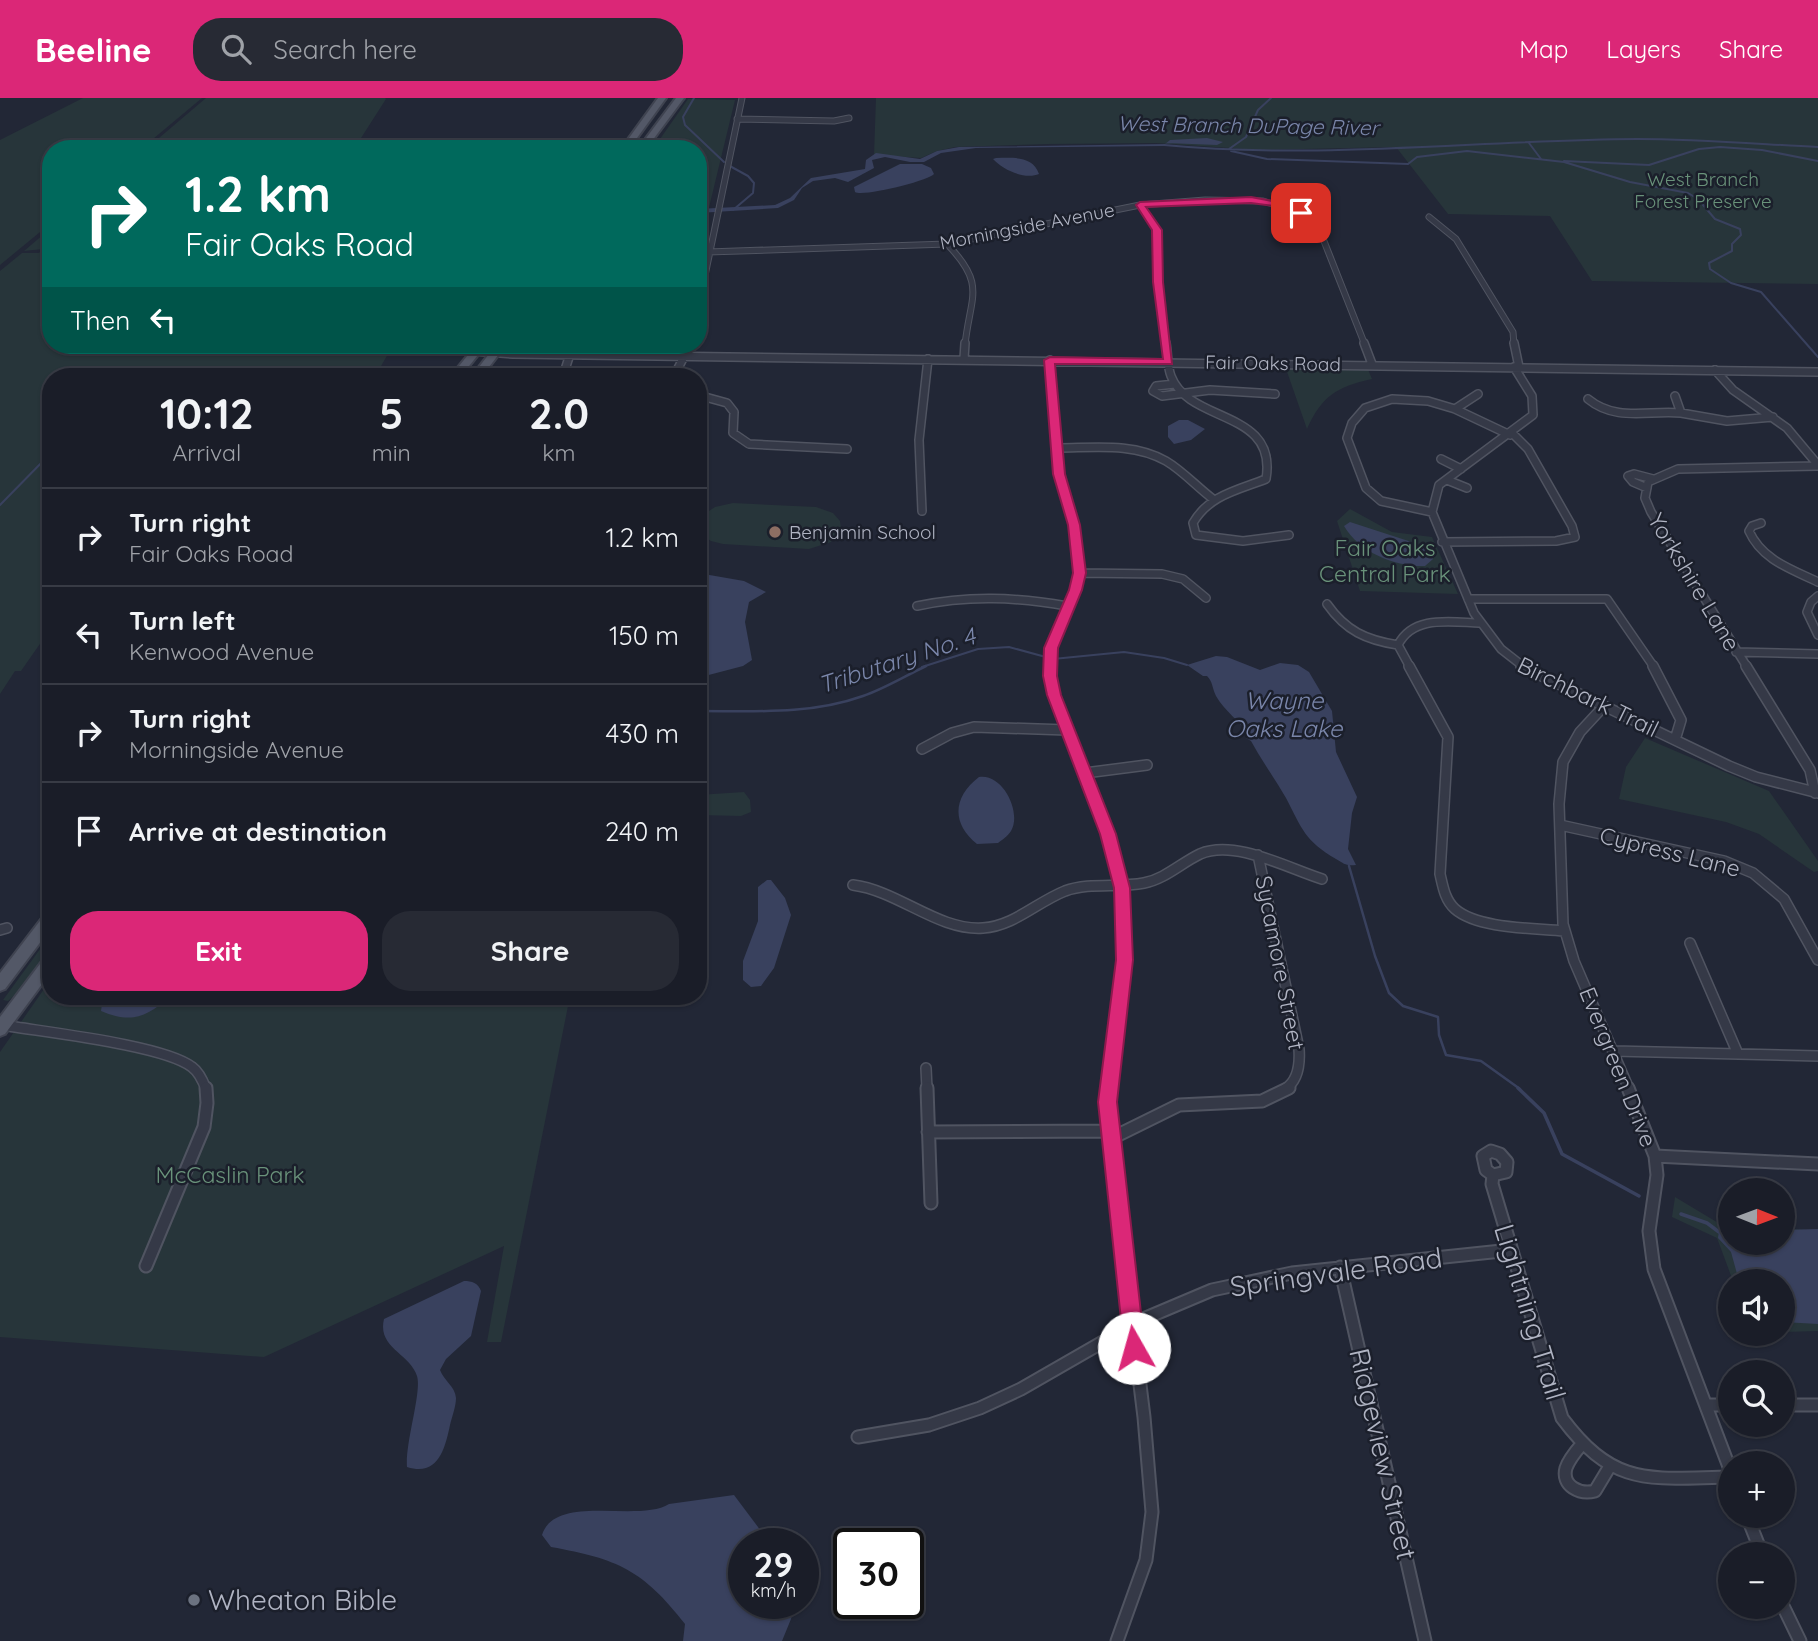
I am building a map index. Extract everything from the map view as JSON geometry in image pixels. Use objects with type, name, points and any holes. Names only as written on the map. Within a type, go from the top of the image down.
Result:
[{"type":"main road","points":[[632,140],[662,98]]},
{"type":"main road","points":[[649,140],[680,98]]},
{"type":"main road","points":[[462,368],[473,354]]},
{"type":"main road","points":[[0,985],[42,929]]},
{"type":"main road","points":[[1,1027],[42,972]]},
{"type":"street","points":[[707,258],[742,98]]},
{"type":"street","points":[[737,119],[834,121],[849,118]]},
{"type":"street","name":"Morningside Avenue","points":[[708,252],[947,244],[1091,212],[1140,205],[1251,200],[1275,204],[1301,213],[1320,231],[1371,364]]},
{"type":"street","points":[[1140,205],[1157,230],[1158,282],[1171,377],[1181,393],[1199,407],[1247,429],[1260,442],[1269,462],[1266,478],[1213,499],[1199,510],[1193,521],[1196,535],[1217,539],[1258,540],[1289,535]]},
{"type":"street","points":[[1429,217],[1456,239],[1506,321],[1514,336],[1517,367],[1535,405],[1530,418],[1511,434],[1440,485],[1432,512],[1381,501],[1368,490],[1349,449],[1348,431],[1365,408],[1387,400],[1422,400],[1455,409],[1511,434],[1528,449],[1572,526],[1575,537],[1556,541],[1442,542]]},
{"type":"street","points":[[947,244],[969,269],[975,282],[964,359]]},
{"type":"street","points":[[566,368],[570,354]]},
{"type":"street","name":"Fair Oaks Road","points":[[570,354],[1818,372]]},
{"type":"street","points":[[679,368],[687,355]]},
{"type":"street","points":[[922,511],[919,440],[928,359]]},
{"type":"street","points":[[1050,360],[1060,479],[1074,525],[1079,573],[1076,590],[1055,635],[1050,660],[1054,695],[1108,834],[1122,888],[1124,960],[1109,1086],[1109,1135],[1152,1519],[1146,1560],[1117,1641]]},
{"type":"street","points":[[1715,370],[1729,386],[1793,434],[1818,466]]},
{"type":"street","points":[[1175,384],[1156,386],[1153,391],[1162,396],[1247,390],[1275,394]]},
{"type":"street","points":[[1455,409],[1478,394]]},
{"type":"street","points":[[1675,396],[1681,413]]},
{"type":"street","points":[[707,397],[727,403],[734,414],[733,433],[749,444],[764,447],[847,449]]},
{"type":"street","points":[[1588,399],[1599,409],[1618,415],[1657,411],[1728,421],[1773,417]]},
{"type":"street","points":[[1057,448],[1130,450],[1151,454],[1170,463],[1213,499]]},
{"type":"street","points":[[1441,459],[1461,468]]},
{"type":"street","name":"Yorkshire Lane","points":[[1816,793],[1810,770],[1649,509],[1646,498],[1647,488],[1653,479],[1669,471],[1687,468],[1818,466]]},
{"type":"street","points":[[1647,488],[1633,482],[1628,476],[1634,474],[1653,479]]},
{"type":"street","points":[[1447,480],[1467,488]]},
{"type":"street","name":"Birchbark Trail","points":[[1432,512],[1442,542],[1479,623],[1493,644],[1518,666],[1748,774],[1816,793]]},
{"type":"street","points":[[1761,523],[1752,526],[1749,531],[1757,546],[1776,562],[1818,582]]},
{"type":"street","points":[[1079,573],[1162,574],[1183,579],[1206,598]]},
{"type":"street","points":[[916,606],[949,599],[994,596],[1068,606]]},
{"type":"street","points":[[1818,596],[1811,602],[1807,612],[1808,620],[1818,635]]},
{"type":"street","points":[[1468,599],[1607,599],[1622,614],[1677,708],[1682,726],[1675,740]]},
{"type":"street","points":[[1327,604],[1354,634],[1371,641],[1398,645]]},
{"type":"street","points":[[1398,645],[1408,629],[1419,624],[1479,623]]},
{"type":"street","points":[[1398,645],[1448,737],[1440,874],[1442,889],[1452,913],[1492,924],[1564,932]]},
{"type":"street","points":[[1736,652],[1818,654]]},
{"type":"street","name":"Evergreen Drive","points":[[1604,706],[1580,732],[1563,762],[1560,825],[1564,932],[1655,1156],[1657,1175],[1649,1231],[1651,1257],[1723,1451]]},
{"type":"street","points":[[922,749],[953,732],[971,727],[994,726],[1038,732],[1068,730]]},
{"type":"street","points":[[1085,773],[1147,765]]},
{"type":"street","name":"Cypress Lane","points":[[1560,825],[1724,861],[1753,873],[1772,886],[1784,899],[1818,960]]},
{"type":"street","points":[[853,885],[880,889],[950,923],[976,928],[1003,923],[1074,889],[1122,888],[1153,881],[1209,851],[1245,849],[1322,879]]},
{"type":"street","name":"Sycamore Street","points":[[928,1132],[1109,1135],[1179,1105],[1262,1101],[1290,1087],[1300,1064],[1299,1049],[1258,855]]},
{"type":"street","points":[[1690,943],[1738,1054]]},
{"type":"street","points":[[1,1027],[98,1041],[163,1056],[191,1065],[206,1083],[209,1106],[204,1127],[146,1266]]},
{"type":"street","points":[[1614,1051],[1818,1056]]},
{"type":"street","points":[[926,1069],[931,1203]]},
{"type":"street","points":[[1655,1156],[1818,1164]]},
{"type":"street","name":"Lightning Trail","points":[[1493,1175],[1492,1184],[1562,1418],[1582,1444],[1610,1466],[1643,1478],[1718,1475]]},
{"type":"street","name":"Springvale Road","points":[[858,1437],[906,1431],[976,1410],[1018,1390],[1132,1324],[1169,1306],[1215,1289],[1270,1276],[1511,1250]]},
{"type":"street","name":"Ridgeview Street","points":[[1340,1267],[1425,1641]]},
{"type":"street","points":[[1706,1405],[1718,1405]]},
{"type":"street","points":[[1795,1405],[1818,1405]]},
{"type":"street","points":[[1582,1444],[1565,1469],[1569,1483],[1574,1488],[1585,1494],[1595,1491],[1610,1466]]},
{"type":"street","points":[[1788,1619],[1795,1640]]},
{"type":"green space","points":[[83,98],[202,98],[152,140],[42,140],[42,230],[0,265],[0,140]]},
{"type":"green space","points":[[206,98],[386,99],[360,140],[157,140]]},
{"type":"green space","name":"West Branch Forest Preserve","points":[[876,98],[1818,98],[1818,284],[1592,281],[1550,216],[1448,214],[1396,147],[1259,150],[1156,143],[1049,144],[955,147],[921,158],[874,155]]},
{"type":"green space","points":[[688,99],[735,100],[707,216],[707,140],[659,140]]},
{"type":"green space","points":[[42,236],[42,249],[24,251]]},
{"type":"green space","points":[[42,250],[42,354],[388,354],[380,368],[42,368],[42,641],[21,671],[15,671],[0,694],[0,271],[22,253],[39,253]]},
{"type":"green space","points":[[1285,366],[1367,367],[1372,379],[1332,395],[1318,408],[1307,429]]},
{"type":"green space","points":[[733,503],[816,507],[833,513],[840,521],[841,529],[831,542],[809,549],[723,544],[707,538],[707,512],[715,507]]},
{"type":"green space","name":"Fair Oaks Central Park","points":[[1350,509],[1392,532],[1432,537],[1458,594],[1360,591],[1337,521]]},
{"type":"green space","points":[[1645,738],[1769,791],[1818,861],[1818,871],[1814,872],[1759,834],[1726,822],[1619,799],[1626,767]]},
{"type":"green space","points":[[744,792],[750,800],[751,812],[741,816],[707,815],[707,794]]},
{"type":"green space","points":[[42,946],[42,962],[37,971],[8,1001],[3,1000]]},
{"type":"green space","name":"McCaslin Park","points":[[42,992],[42,1005],[568,1005],[501,1342],[487,1342],[504,1246],[264,1357],[0,1337],[0,1052]]},
{"type":"green space","points":[[1675,1197],[1718,1223],[1718,1241],[1717,1238],[1672,1217]]},
{"type":"green space","points":[[1796,1229],[1818,1231],[1818,1331],[1795,1332],[1795,1269],[1729,1269],[1723,1255],[1796,1255]]},
{"type":"water","points":[[1207,138],[1223,142],[1217,145],[1166,143],[1170,140]]},
{"type":"water","points":[[1165,144],[976,148],[941,153],[924,162],[885,157],[872,160],[874,168],[848,182],[835,178],[813,181],[802,188],[794,200],[778,208],[707,212],[707,209],[775,205],[790,198],[811,178],[865,169],[866,160],[876,153],[920,159],[937,151],[959,147]]},
{"type":"water","points":[[993,159],[1027,161],[1032,163],[1039,174],[1027,176],[1014,173]]},
{"type":"water","points":[[900,164],[922,164],[931,168],[934,174],[895,188],[855,192],[854,187]]},
{"type":"water","points":[[1179,420],[1188,420],[1205,429],[1191,440],[1174,444],[1168,437],[1168,426]]},
{"type":"water","points":[[1350,522],[1430,548],[1433,559],[1425,566],[1391,561],[1359,544],[1344,526]]},
{"type":"water","points":[[707,575],[744,581],[766,592],[749,602],[745,622],[752,660],[743,666],[707,675]]},
{"type":"water","name":"Wayne Oaks Lake","points":[[1216,656],[1227,657],[1260,670],[1280,663],[1298,665],[1309,672],[1332,711],[1336,752],[1357,797],[1352,813],[1348,849],[1356,865],[1343,863],[1311,840],[1251,741],[1246,738],[1248,736],[1245,730],[1219,701],[1209,678],[1187,665]]},
{"type":"water","points":[[979,777],[996,781],[1012,805],[1014,823],[1007,836],[998,843],[977,844],[959,819],[960,801]]},
{"type":"water","points":[[771,880],[785,898],[791,915],[774,968],[761,986],[751,987],[743,980],[743,961],[758,921],[758,887]]},
{"type":"water","points":[[102,1005],[159,1005],[130,1018],[101,1011]]},
{"type":"water","points":[[1818,1229],[1818,1324],[1795,1323],[1795,1269],[1736,1269],[1732,1255],[1796,1255],[1796,1230]]},
{"type":"water","points":[[464,1281],[474,1283],[481,1291],[471,1336],[446,1359],[440,1370],[454,1390],[456,1398],[446,1443],[433,1464],[418,1469],[407,1467],[417,1376],[408,1361],[385,1337],[384,1319]]},
{"type":"water","points":[[734,1495],[759,1528],[728,1528],[728,1619],[791,1619],[782,1641],[683,1641],[685,1624],[642,1579],[612,1562],[551,1547],[542,1535],[550,1522],[563,1515],[580,1512],[639,1511]]},
{"type":"waterway","points":[[694,98],[683,117],[685,125],[701,140]]},
{"type":"waterway","points":[[1229,149],[1246,137],[1258,110],[1271,98]]},
{"type":"waterway","name":"West Branch DuPage River","points":[[1164,145],[1282,151],[1637,139],[1818,147]]},
{"type":"waterway","points":[[1529,143],[1541,159]]},
{"type":"waterway","points":[[707,146],[724,162]]},
{"type":"waterway","points":[[1564,161],[1649,165],[1699,149],[1720,147],[1762,150],[1818,161]]},
{"type":"waterway","points":[[1231,151],[1267,159],[1408,164],[1417,157],[1467,151],[1564,162],[1630,182],[1688,193],[1698,199],[1715,219],[1740,229],[1741,235],[1732,244],[1732,251],[1709,263],[1710,269],[1731,283],[1761,292],[1818,357]]},
{"type":"waterway","points":[[728,165],[748,176],[754,183],[753,193],[733,210]]},
{"type":"waterway","name":"Tributary No. 4","points":[[0,505],[42,462]]},
{"type":"waterway","name":"Tributary No. 4","points":[[922,667],[978,649],[1009,647],[1053,659],[1124,652],[1164,658],[1187,665]]},
{"type":"waterway","name":"Tributary No. 4","points":[[707,711],[782,711],[843,702],[871,693],[926,666]]},
{"type":"waterway","name":"Tributary No. 4","points":[[1349,866],[1375,956],[1389,993],[1403,1006],[1438,1017],[1439,1035],[1446,1055],[1481,1061],[1520,1089]]},
{"type":"waterway","name":"Tributary No. 4","points":[[1518,1088],[1544,1113],[1562,1154],[1639,1196]]},
{"type":"waterway","name":"Tributary No. 4","points":[[1681,1214],[1707,1223],[1718,1231]]},
{"type":"place","name":"Benjamin School","points":[[775,532]]},
{"type":"place","name":"Wheaton Bible","points":[[194,1600]]},
{"type":"route","points":[[1134,1348],[1108,1102],[1124,960],[1122,888],[1108,834],[1054,695],[1050,676],[1051,648],[1076,590],[1079,573],[1074,525],[1059,474],[1050,360],[1169,362],[1158,282],[1157,230],[1140,205],[1251,200],[1275,204],[1301,213]]}]
